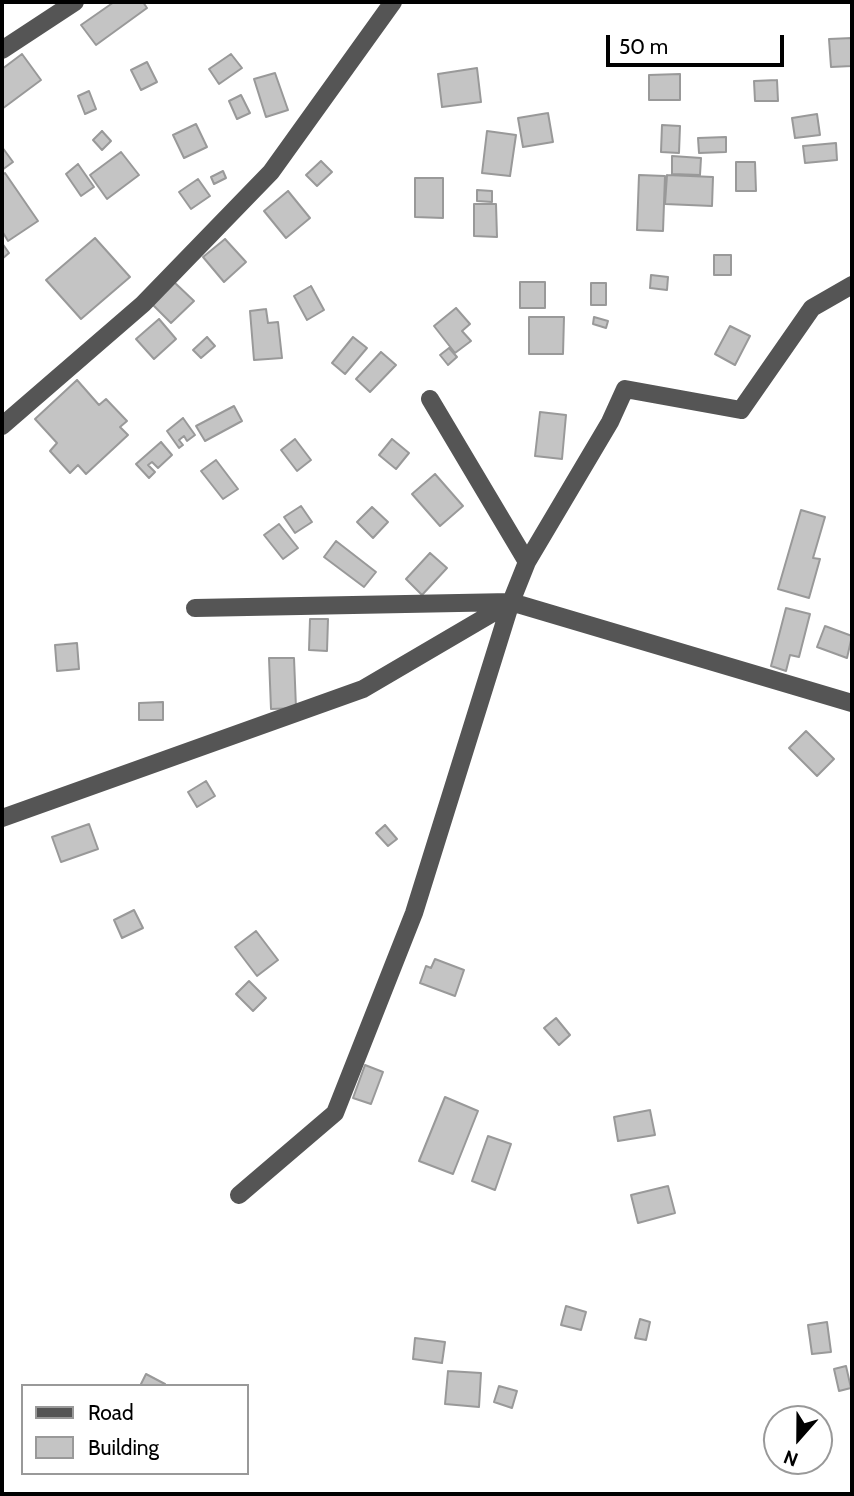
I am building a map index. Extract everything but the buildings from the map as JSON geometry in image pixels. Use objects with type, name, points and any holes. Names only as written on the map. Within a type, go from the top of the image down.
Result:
[{"type":"street","points":[[2,50],[75,2]]},
{"type":"street","points":[[2,426],[144,304],[271,172],[393,2]]},
{"type":"street","points":[[239,1195],[335,1113],[414,913],[511,602],[527,562],[610,422],[625,389],[741,410],[812,308],[852,285]]},
{"type":"street","points":[[430,399],[527,562]]},
{"type":"street","points":[[2,818],[363,689],[511,602]]},
{"type":"street","points":[[195,608],[511,602],[852,703]]}]
